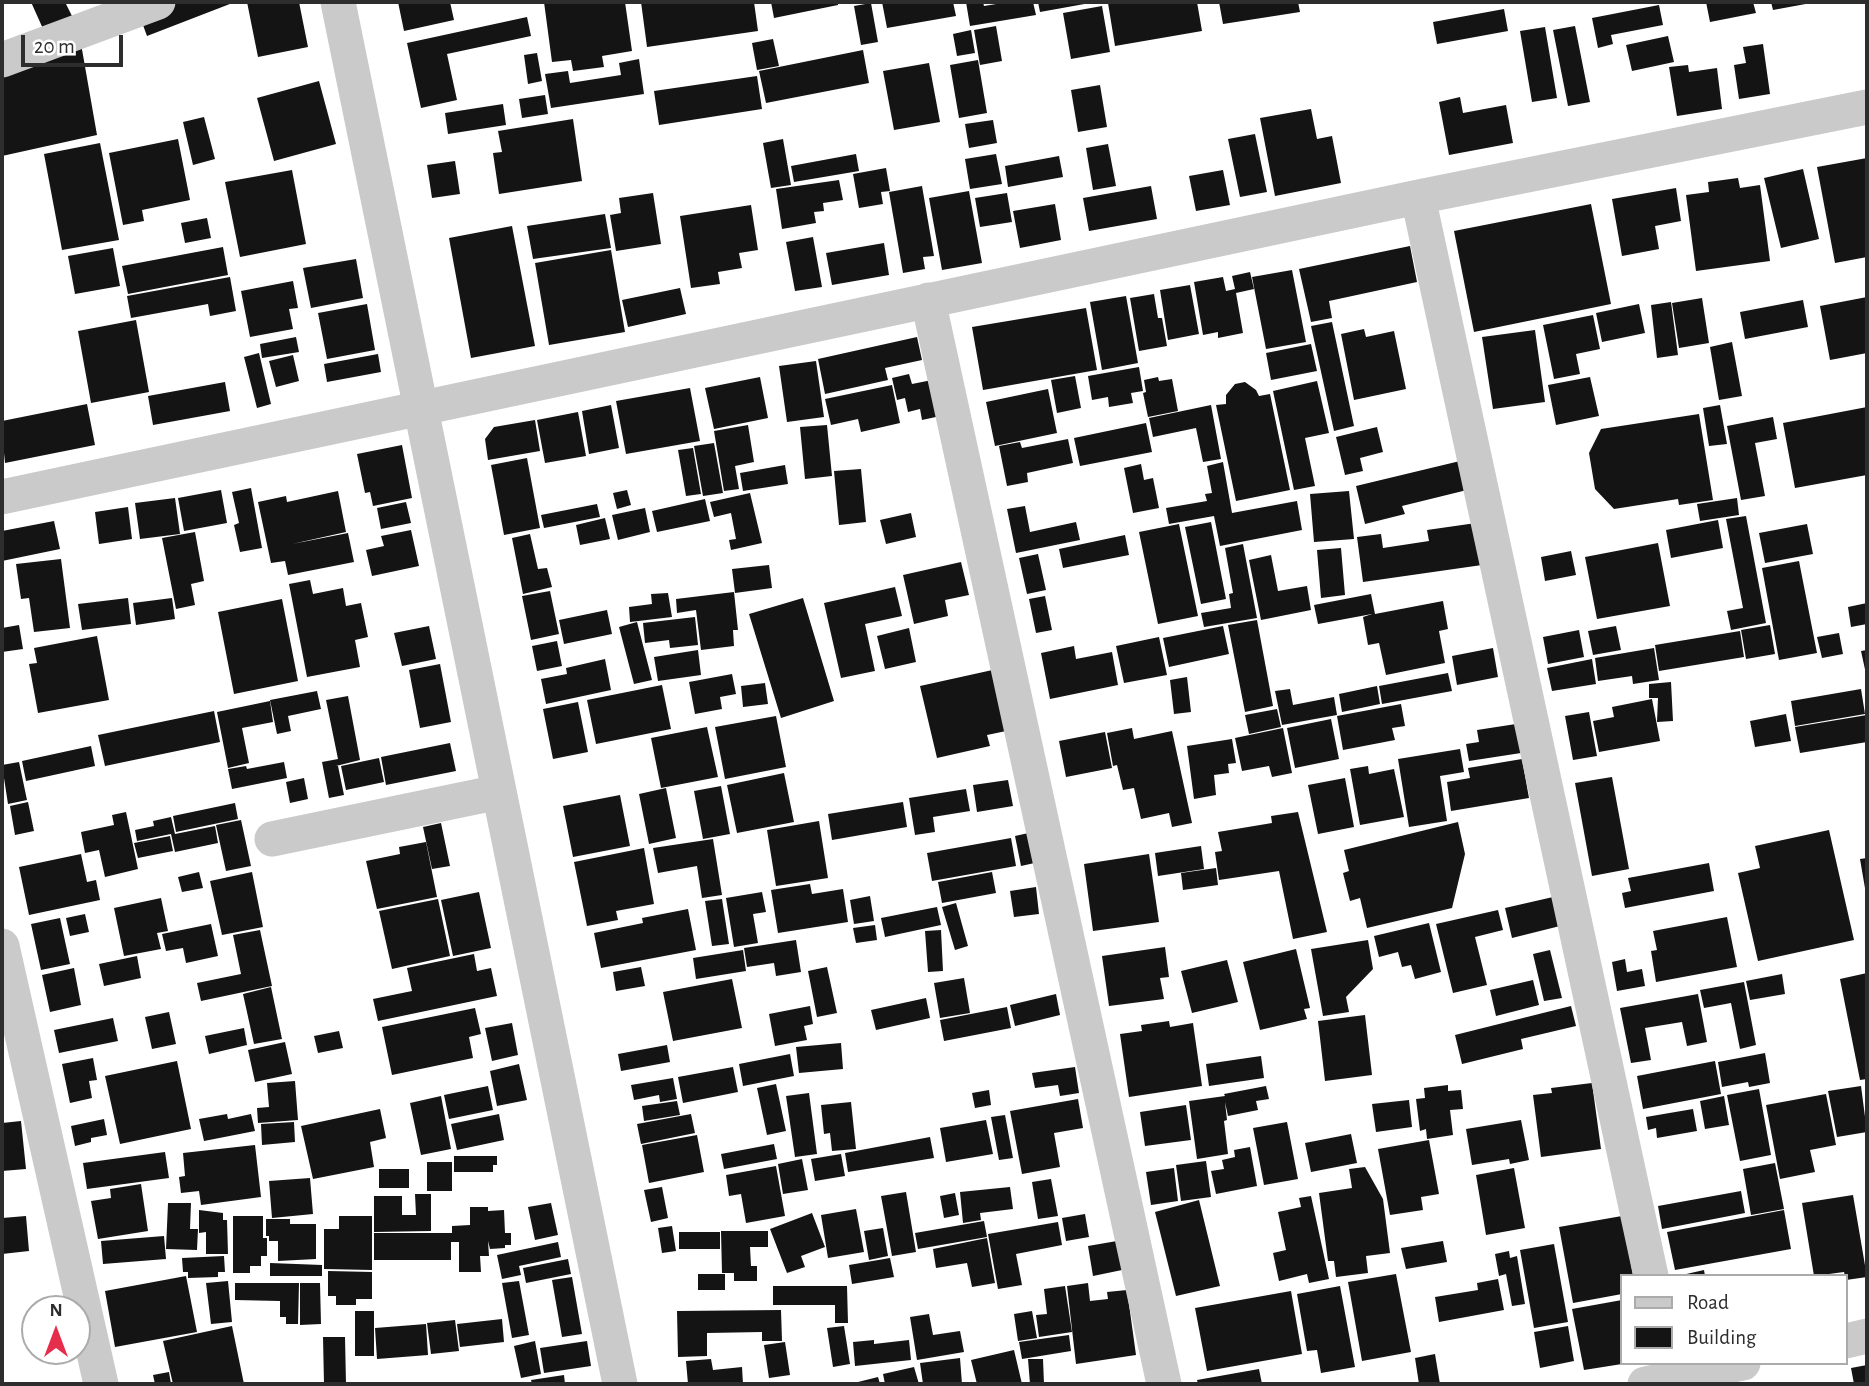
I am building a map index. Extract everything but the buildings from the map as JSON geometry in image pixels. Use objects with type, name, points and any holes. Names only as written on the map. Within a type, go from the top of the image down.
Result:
[{"type":"street","points":[[2,60],[158,2]]},
{"type":"street","points":[[338,2],[620,1384]]},
{"type":"street","points":[[2,497],[1418,197],[1867,107]]},
{"type":"street","points":[[1418,197],[1651,1274]]},
{"type":"street","points":[[928,300],[1164,1384]]},
{"type":"street","points":[[272,839],[499,792]]},
{"type":"street","points":[[2,946],[101,1384]]},
{"type":"street","points":[[1848,1341],[1867,1336]]},
{"type":"street","points":[[1666,1378],[1733,1365]]}]
